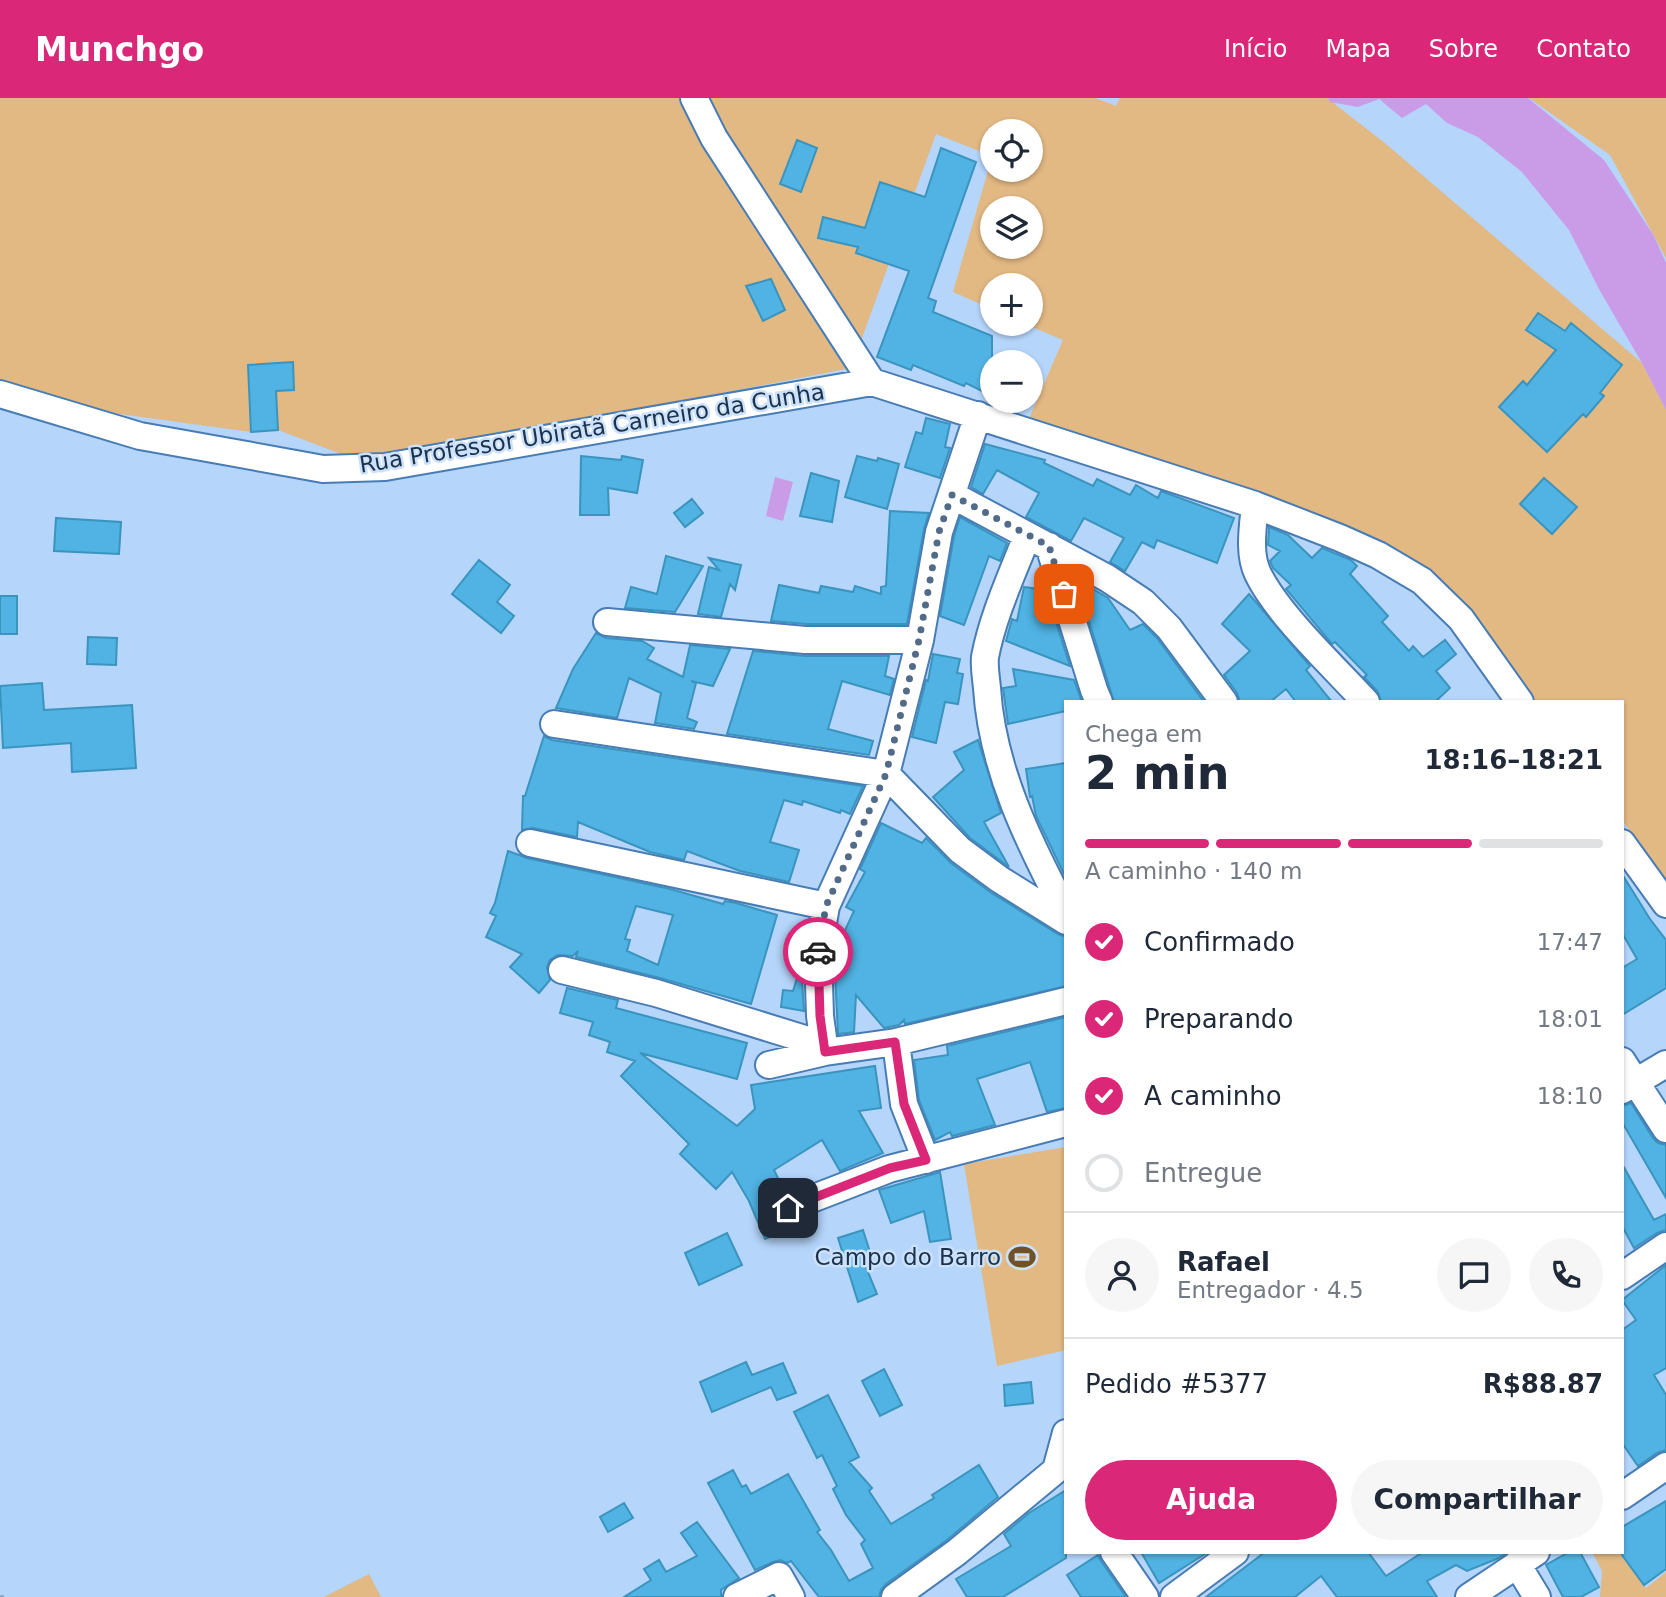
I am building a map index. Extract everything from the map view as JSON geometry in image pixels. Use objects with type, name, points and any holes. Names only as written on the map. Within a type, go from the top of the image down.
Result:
[{"type":"street","points":[[694,98],[714,138],[872,382]]},
{"type":"street","name":"Rua Professor Ubiratã Carneiro da Cunha","points":[[0,394],[140,436],[323,469],[386,467],[872,382],[1255,505],[1378,555],[1422,581],[1461,619],[1519,700]]},
{"type":"street","points":[[824,1049],[818,951],[826,906],[886,774],[919,640],[939,532],[978,415]]},
{"type":"street","points":[[952,495],[1107,578],[1143,602],[1169,628],[1223,700]]},
{"type":"street","points":[[1255,505],[1252,542],[1257,572],[1289,617],[1364,700]]},
{"type":"street","points":[[1038,541],[1098,700]]},
{"type":"street","points":[[1038,541],[1001,606],[985,659],[988,706],[998,754],[1028,841],[1064,909]]},
{"type":"street","points":[[607,622],[805,640],[919,640]]},
{"type":"street","points":[[554,724],[886,774],[960,850],[999,879],[1064,920]]},
{"type":"street","points":[[530,843],[826,906]]},
{"type":"street","points":[[1624,850],[1630,870],[1666,904]]},
{"type":"street","points":[[562,970],[656,993],[824,1049]]},
{"type":"street","points":[[769,1065],[824,1049],[895,1042],[1064,1001]]},
{"type":"street","points":[[895,1042],[904,1104],[926,1160]]},
{"type":"street","points":[[1666,1065],[1627,1077],[1666,1129]]},
{"type":"street","points":[[788,1208],[890,1168],[1064,1124]]},
{"type":"street","points":[[1624,1275],[1666,1246]]},
{"type":"street","points":[[895,1597],[1061,1477],[1064,1451]]},
{"type":"street","points":[[1624,1495],[1666,1466]]},
{"type":"street","points":[[1115,1554],[1145,1597]]},
{"type":"street","points":[[1174,1597],[1232,1554]]},
{"type":"street","points":[[1469,1597],[1527,1558],[1538,1597]]},
{"type":"street","points":[[737,1597],[785,1586]]},
{"type":"shaded area","points":[[0,98],[1095,98],[1116,106],[1120,98],[1327,98],[1386,144],[1642,363],[1666,410],[1666,879],[1624,823],[1624,700],[1531,700],[1439,577],[1208,474],[1024,430],[1031,413],[1043,413],[1043,386],[1063,340],[1043,332],[1043,273],[980,273],[980,304],[953,292],[980,199],[980,259],[1043,259],[1043,196],[981,196],[985,182],[1043,182],[1043,119],[980,119],[980,151],[936,134],[858,349],[846,369],[362,462],[278,430],[251,432],[62,406],[0,381]]},
{"type":"shaded area","points":[[1328,98],[1528,98],[1604,160],[1654,236],[1666,263],[1666,410],[1569,230],[1522,172],[1478,137],[1447,123],[1426,104],[1402,118],[1379,99],[1358,107],[1330,102]]},
{"type":"shaded area","points":[[1529,98],[1666,98],[1666,258],[1610,155]]},
{"type":"shaded area","points":[[775,477],[793,482],[783,521],[766,516]]},
{"type":"shaded area","name":"Campo do Barro","points":[[1064,1147],[1064,1350],[997,1366],[964,1164]]},
{"type":"shaded area","points":[[1593,1554],[1621,1554],[1646,1588],[1666,1572],[1666,1597],[1600,1597],[1602,1571]]},
{"type":"shaded area","points":[[369,1574],[381,1597],[324,1597]]},
{"type":"building","points":[[797,140],[817,148],[801,192],[780,184]]},
{"type":"building","points":[[941,148],[976,162],[928,298],[936,301],[933,312],[980,331],[980,336],[992,336],[992,350],[980,350],[980,390],[913,365],[911,370],[877,357],[909,271],[856,253],[858,247],[818,238],[823,217],[865,228],[880,182],[925,197]]},
{"type":"building","points":[[771,279],[785,310],[763,321],[746,286]]},
{"type":"building","points":[[1538,313],[1565,331],[1571,323],[1622,365],[1600,393],[1604,396],[1586,417],[1583,414],[1547,452],[1499,407],[1523,381],[1527,385],[1556,350],[1526,330]]},
{"type":"building","points":[[293,362],[294,390],[276,391],[278,430],[251,432],[248,365]]},
{"type":"building","points":[[926,418],[950,424],[945,447],[950,448],[940,478],[905,467],[916,432],[922,434]]},
{"type":"building","points":[[985,444],[1045,460],[1044,463],[1093,486],[1097,479],[1130,495],[1136,485],[1158,498],[1161,491],[1234,518],[1217,563],[1157,540],[1154,548],[1142,542],[1125,571],[1110,562],[1124,538],[1084,518],[1071,541],[1026,517],[1039,493],[997,470],[983,494],[971,487]]},
{"type":"building","points":[[581,456],[621,460],[622,456],[643,460],[637,493],[608,488],[609,515],[580,515]]},
{"type":"building","points":[[857,456],[899,464],[887,509],[845,497]]},
{"type":"building","points":[[811,473],[839,481],[832,522],[800,516]]},
{"type":"building","points":[[1544,478],[1577,507],[1552,534],[1520,504]]},
{"type":"building","points":[[692,499],[703,513],[685,527],[674,513]]},
{"type":"building","points":[[890,511],[929,513],[907,624],[806,624],[771,621],[779,585],[819,593],[821,586],[853,592],[855,586],[881,594],[881,587],[886,586]]},
{"type":"building","points":[[960,517],[1007,543],[1000,561],[989,556],[964,625],[940,616],[954,536]]},
{"type":"building","points":[[56,518],[121,522],[119,554],[54,551]]},
{"type":"building","points":[[1269,527],[1288,535],[1312,558],[1322,548],[1351,560],[1357,566],[1350,574],[1388,616],[1382,622],[1409,651],[1413,646],[1423,657],[1445,640],[1456,654],[1436,671],[1450,688],[1437,700],[1380,700],[1378,692],[1364,677],[1367,675],[1335,642],[1332,644],[1286,589],[1291,585],[1273,568],[1270,561],[1280,551],[1268,545]]},
{"type":"building","points":[[666,556],[703,566],[675,612],[625,608],[631,587],[657,594]]},
{"type":"building","points":[[709,558],[741,565],[735,590],[730,584],[721,617],[698,614],[709,567],[719,570]]},
{"type":"building","points":[[479,560],[510,585],[497,602],[514,616],[501,633],[452,594]]},
{"type":"building","points":[[1076,579],[1108,598],[1130,630],[1143,624],[1157,638],[1203,700],[1113,700]]},
{"type":"building","points":[[1024,587],[1046,590],[1070,666],[1006,641],[1012,619],[1017,621]]},
{"type":"building","points":[[1249,594],[1310,666],[1306,670],[1330,700],[1294,700],[1286,689],[1272,700],[1239,700],[1224,675],[1250,651],[1222,624]]},
{"type":"building","points":[[0,596],[17,596],[17,634],[0,634]]},
{"type":"building","points":[[596,633],[606,638],[642,641],[654,648],[647,659],[683,677],[690,645],[730,649],[713,686],[691,681],[696,683],[687,718],[697,722],[694,729],[655,723],[661,693],[629,678],[617,718],[556,708],[573,669]]},
{"type":"building","points":[[88,637],[117,638],[116,665],[87,664]]},
{"type":"building","points":[[753,651],[805,656],[889,656],[885,676],[894,679],[890,695],[842,681],[828,729],[873,741],[869,755],[727,734]]},
{"type":"building","points":[[933,654],[960,659],[957,673],[963,674],[958,704],[945,702],[936,743],[912,737]]},
{"type":"building","points":[[1013,669],[1074,680],[1081,700],[1064,700],[1064,711],[1008,724],[1003,688],[1016,686]]},
{"type":"building","points":[[42,683],[44,710],[132,705],[136,768],[72,772],[71,743],[3,748],[0,686]]},
{"type":"building","points":[[544,736],[552,740],[863,786],[850,814],[803,801],[802,805],[784,800],[770,842],[799,850],[789,882],[740,871],[687,851],[684,860],[650,852],[578,822],[577,837],[533,828],[522,830],[523,796]]},
{"type":"building","points":[[978,740],[1001,813],[984,822],[1009,867],[970,838],[933,797],[964,770],[954,752]]},
{"type":"building","points":[[1064,763],[1064,874],[1036,816],[1026,769]]},
{"type":"building","points":[[881,823],[922,843],[926,838],[951,863],[990,892],[1064,936],[1064,986],[905,1024],[904,1020],[899,1025],[884,1028],[856,995],[854,1032],[838,1034],[834,954],[854,911],[846,907],[865,872],[860,869]]},
{"type":"building","points":[[508,851],[527,858],[670,889],[723,904],[725,901],[736,903],[777,915],[751,1004],[576,957],[578,951],[573,956],[558,955],[550,960],[547,967],[550,980],[539,993],[510,967],[522,954],[486,937],[496,916],[490,913]],"holes":[[[636,906],[673,915],[658,965],[627,951],[630,940],[625,939]]]},
{"type":"building","points":[[1624,877],[1666,940],[1666,988],[1624,1014],[1624,967],[1637,959],[1624,936]]},
{"type":"building","points":[[801,965],[804,1011],[781,1007],[783,990],[793,991]]},
{"type":"building","points":[[567,988],[618,1000],[616,1008],[747,1043],[737,1079],[640,1053],[737,1126],[755,1109],[751,1085],[875,1066],[881,1108],[859,1111],[883,1153],[840,1171],[822,1140],[774,1170],[782,1186],[767,1195],[783,1232],[765,1239],[749,1201],[732,1172],[716,1189],[680,1154],[689,1144],[621,1076],[635,1061],[607,1052],[610,1042],[589,1035],[593,1022],[560,1013]]},
{"type":"building","points":[[1064,1017],[1064,1108],[1047,1112],[1030,1062],[977,1079],[995,1125],[952,1136],[950,1132],[935,1140],[919,1100],[914,1060],[948,1055],[947,1046]]},
{"type":"building","points":[[1631,1103],[1653,1138],[1666,1145],[1666,1198],[1624,1125],[1624,1105]]},
{"type":"building","points":[[1624,1168],[1654,1220],[1666,1214],[1666,1230],[1634,1248],[1624,1230]]},
{"type":"building","points":[[940,1172],[951,1239],[930,1242],[924,1211],[891,1223],[879,1190]]},
{"type":"building","points":[[863,1230],[870,1252],[861,1255],[877,1294],[858,1302],[838,1238]]},
{"type":"building","points":[[727,1233],[742,1265],[699,1285],[685,1253]]},
{"type":"building","points":[[1666,1265],[1666,1368],[1654,1375],[1666,1395],[1666,1450],[1638,1466],[1624,1446],[1624,1329],[1636,1320],[1624,1303],[1624,1298]]},
{"type":"building","points":[[746,1362],[752,1375],[783,1363],[796,1393],[777,1400],[771,1387],[712,1412],[700,1382]]},
{"type":"building","points":[[884,1369],[902,1405],[880,1416],[862,1381]]},
{"type":"building","points":[[1031,1382],[1033,1403],[1005,1406],[1004,1385]]},
{"type":"building","points":[[828,1395],[859,1457],[849,1462],[872,1488],[869,1491],[891,1524],[934,1498],[932,1495],[979,1465],[998,1497],[947,1540],[886,1584],[879,1597],[819,1597],[791,1561],[787,1563],[780,1560],[755,1570],[708,1483],[733,1470],[742,1487],[746,1485],[751,1494],[788,1474],[820,1530],[817,1532],[849,1581],[873,1568],[861,1544],[865,1540],[846,1515],[833,1489],[837,1486],[822,1455],[817,1458],[794,1412]]},
{"type":"building","points":[[1064,1491],[1066,1558],[1003,1597],[967,1597],[956,1579],[1011,1546],[1004,1534],[1029,1513]]},
{"type":"building","points":[[1666,1501],[1666,1569],[1644,1585],[1622,1555],[1624,1526]]},
{"type":"building","points":[[624,1503],[633,1518],[608,1532],[600,1517]]},
{"type":"building","points":[[697,1522],[739,1578],[721,1590],[721,1597],[624,1597],[651,1580],[644,1569],[659,1560],[666,1572],[697,1556],[681,1533]]},
{"type":"building","points":[[1142,1554],[1205,1554],[1159,1583]]},
{"type":"building","points":[[1262,1554],[1370,1554],[1386,1576],[1420,1554],[1504,1554],[1467,1571],[1456,1565],[1427,1581],[1437,1597],[1337,1597],[1321,1576],[1295,1597],[1206,1597]]},
{"type":"building","points":[[1565,1554],[1581,1554],[1599,1587],[1581,1597],[1563,1597],[1546,1565]]},
{"type":"building","points":[[1098,1555],[1126,1597],[1081,1597],[1067,1575]]},
{"type":"way so far","points":[[818,952],[826,906],[886,774],[919,640],[939,532],[952,495],[1049,546],[1064,594]]},
{"type":"place","name":"Campo do Barro","points":[[1022,1257]]},
{"type":"route","points":[[788,1208],[890,1168],[926,1160],[904,1104],[895,1042],[825,1052],[820,1016],[818,952]]}]
